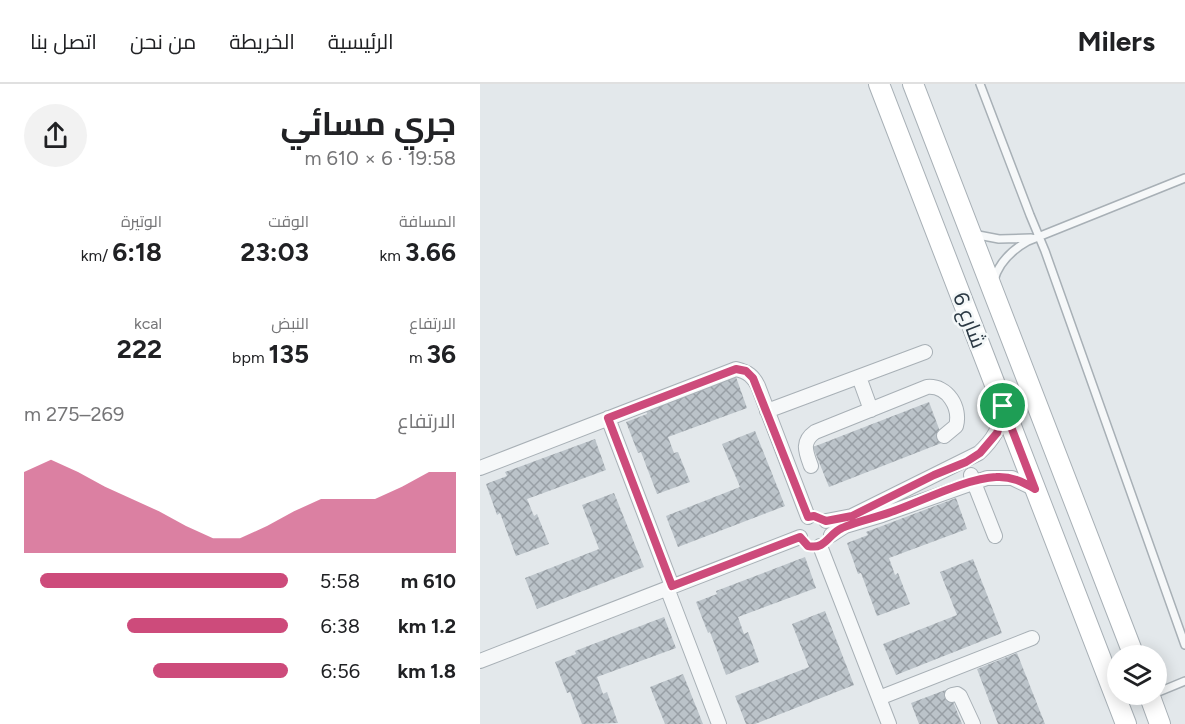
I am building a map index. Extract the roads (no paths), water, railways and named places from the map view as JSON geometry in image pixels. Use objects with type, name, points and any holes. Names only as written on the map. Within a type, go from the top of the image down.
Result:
[{"type":"main road","name":"شارع 6","points":[[879,84],[1126,724]]},
{"type":"main road","name":"شارع 6","points":[[913,84],[1130,645]]},
{"type":"main road","points":[[1155,705],[1160,724]]},
{"type":"street","points":[[767,411],[925,352]]},
{"type":"street","points":[[480,468],[736,369],[746,371],[753,378],[808,517]]},
{"type":"street","points":[[859,377],[871,410]]},
{"type":"street","points":[[811,466],[805,450],[805,443],[809,436],[927,387],[942,388],[952,399],[958,420],[951,432],[944,436]]},
{"type":"street","points":[[1003,406],[997,433],[980,453],[966,462],[934,475],[852,516],[826,521],[814,516],[808,517],[800,525],[800,537],[808,546],[820,546],[845,526],[987,478],[1006,477],[1024,482],[1035,489]]},
{"type":"street","points":[[608,418],[719,724]]},
{"type":"street","points":[[966,462],[995,536]]},
{"type":"street","points":[[826,521],[831,535]]},
{"type":"street","points":[[480,661],[800,537]]},
{"type":"street","points":[[820,546],[889,724]]},
{"type":"street","points":[[879,698],[1032,638]]},
{"type":"street","points":[[952,695],[960,696],[973,724]]},
{"type":"lane","points":[[980,84],[1039,236],[1185,645]]},
{"type":"lane","points":[[992,286],[1001,264],[1018,247],[1039,236],[1185,178]]},
{"type":"lane","points":[[972,234],[1012,240],[1039,236]]},
{"type":"lane","points":[[1167,688],[1185,681]]}]
